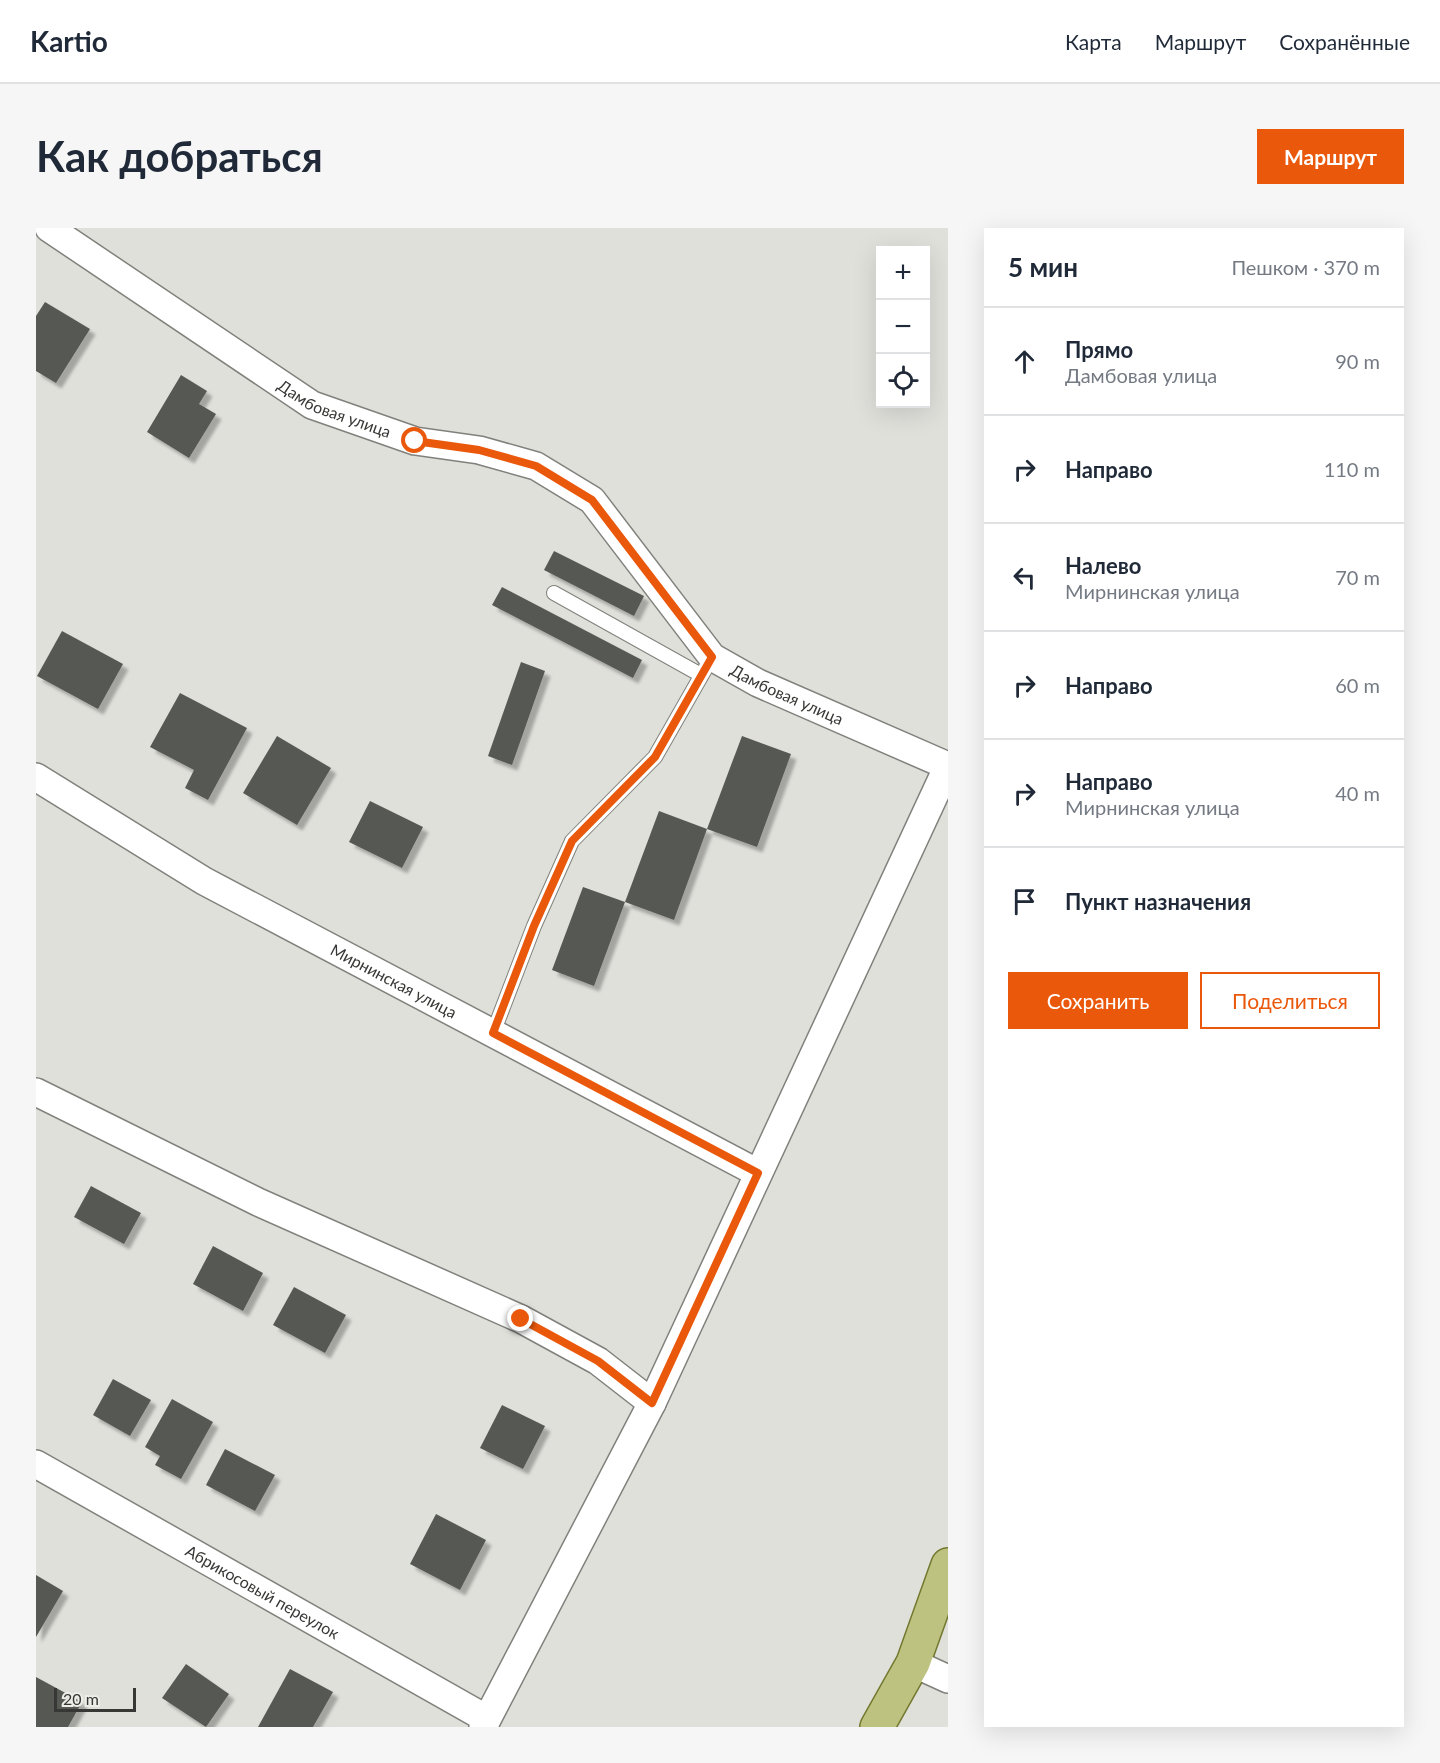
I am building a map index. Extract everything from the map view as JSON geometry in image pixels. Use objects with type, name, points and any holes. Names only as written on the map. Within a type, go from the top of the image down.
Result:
[{"type":"main road","points":[[878,1727],[913,1663],[948,1565]]},
{"type":"street","name":"Дамбовая улица","points":[[49,228],[312,405],[415,441],[479,450],[536,466],[592,500],[706,666],[758,683],[948,766]]},
{"type":"street","points":[[485,1723],[652,1403],[920,831],[948,766]]},
{"type":"street","name":"Мирнинская улица","points":[[36,777],[204,881],[758,1173]]},
{"type":"street","points":[[36,1092],[258,1202],[521,1319],[598,1361],[652,1403]]},
{"type":"street","name":"Абрикосовый переулок","points":[[36,1464],[485,1723]]},
{"type":"street","points":[[913,1663],[948,1679]]},
{"type":"lane","points":[[493,1033],[534,926],[572,841],[655,757],[706,666],[554,593]]},
{"type":"building","points":[[45,302],[90,329],[56,383],[36,371],[36,316]]},
{"type":"building","points":[[181,375],[207,391],[199,404],[216,414],[189,458],[147,432]]},
{"type":"building","points":[[554,551],[644,596],[634,616],[544,570]]},
{"type":"building","points":[[502,587],[642,660],[633,678],[492,605]]},
{"type":"building","points":[[62,631],[123,664],[98,709],[37,676]]},
{"type":"building","points":[[521,662],[545,671],[512,765],[488,756]]},
{"type":"building","points":[[180,693],[247,728],[208,800],[185,788],[194,770],[150,747]]},
{"type":"building","points":[[277,736],[331,768],[297,825],[243,793]]},
{"type":"building","points":[[742,736],[791,754],[757,847],[707,829]]},
{"type":"building","points":[[370,801],[423,827],[402,868],[349,842]]},
{"type":"building","points":[[659,811],[707,829],[674,920],[625,902]]},
{"type":"building","points":[[583,887],[625,902],[594,986],[552,970]]},
{"type":"building","points":[[91,1186],[141,1213],[124,1244],[74,1217]]},
{"type":"building","points":[[213,1246],[263,1273],[243,1311],[193,1284]]},
{"type":"building","points":[[294,1287],[346,1315],[325,1353],[273,1325]]},
{"type":"building","points":[[113,1379],[151,1400],[130,1436],[93,1415]]},
{"type":"building","points":[[172,1399],[213,1422],[181,1479],[155,1465],[160,1456],[145,1447]]},
{"type":"building","points":[[502,1405],[545,1426],[523,1469],[480,1448]]},
{"type":"building","points":[[225,1449],[275,1475],[255,1511],[206,1485]]},
{"type":"building","points":[[436,1514],[486,1540],[460,1590],[410,1564]]},
{"type":"building","points":[[36,1575],[63,1591],[36,1637]]},
{"type":"building","points":[[186,1664],[229,1694],[206,1727],[162,1698]]},
{"type":"building","points":[[290,1669],[333,1692],[313,1727],[258,1727]]},
{"type":"building","points":[[36,1677],[82,1702],[68,1727],[36,1727]]},
{"type":"route","points":[[415,441],[479,450],[536,466],[592,500],[712,657],[655,757],[572,841],[534,926],[493,1033],[758,1173],[652,1403],[598,1361],[521,1319]]}]
